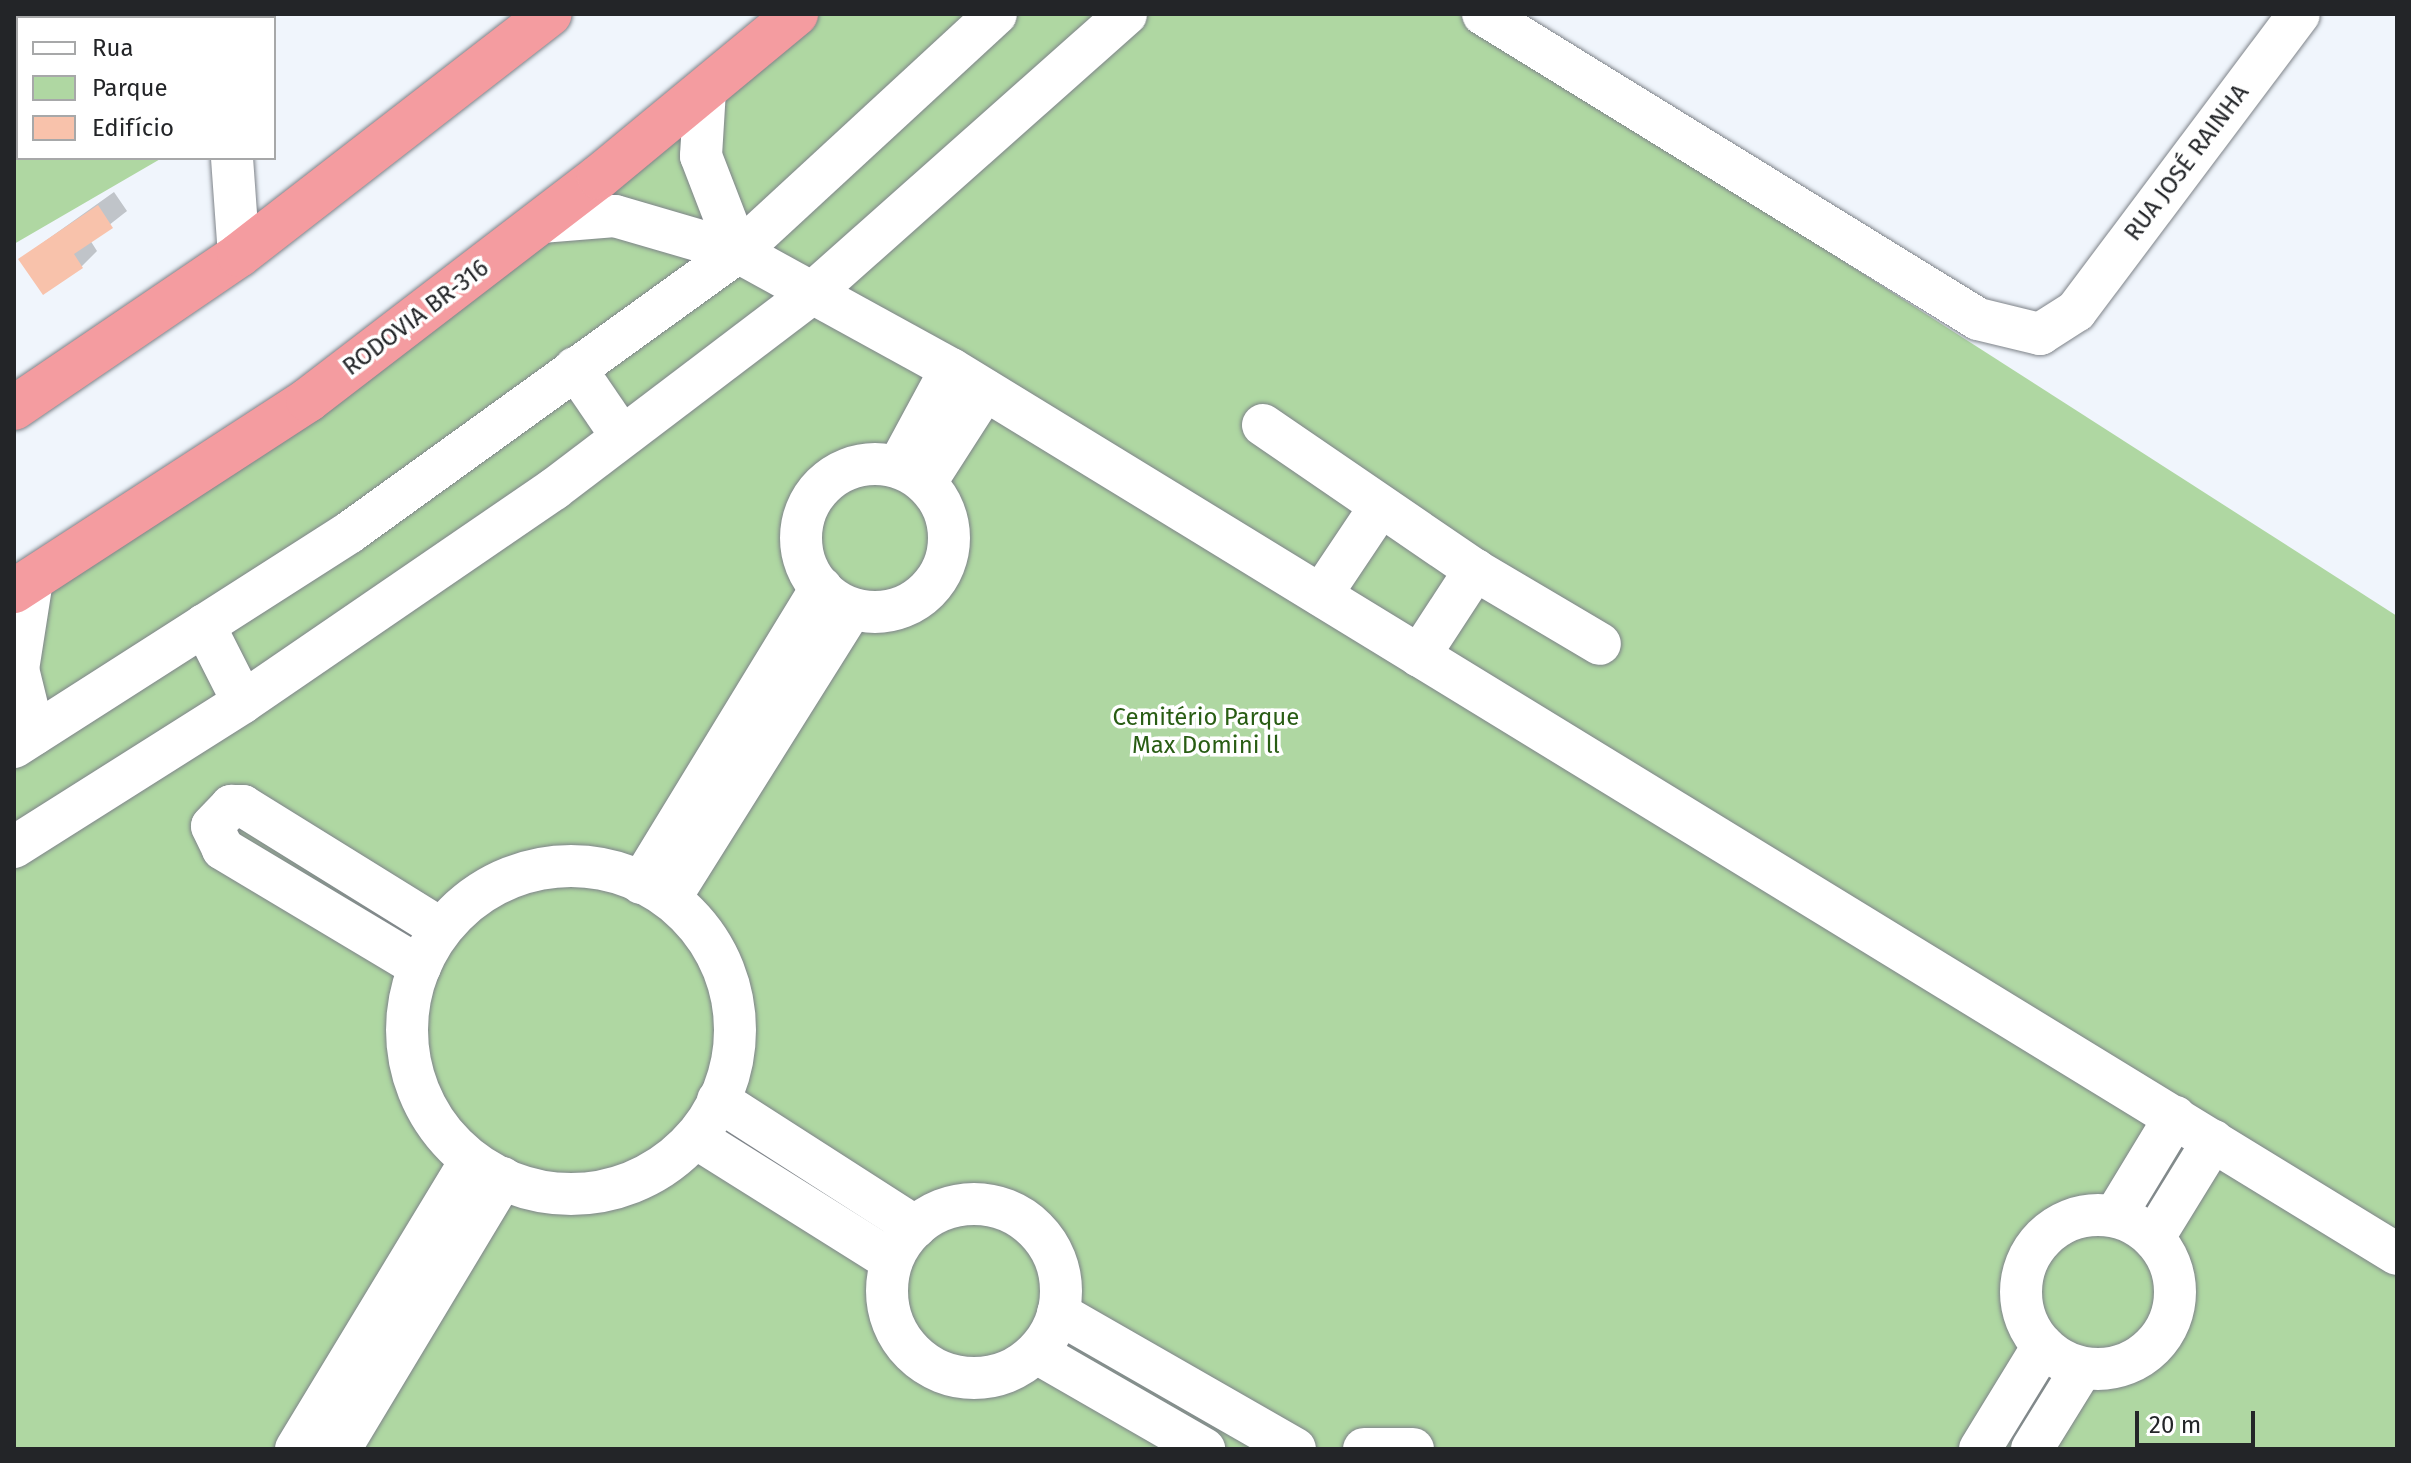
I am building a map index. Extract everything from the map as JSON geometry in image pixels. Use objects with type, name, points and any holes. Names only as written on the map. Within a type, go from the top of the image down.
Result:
[{"type":"highway","points":[[14,408],[239,255],[550,14]]},
{"type":"highway","name":"RODOVIA BR-316","points":[[23,585],[308,400],[541,222],[796,14]]},
{"type":"street","points":[[23,585],[18,669],[24,740],[350,532],[738,252],[996,14]]},
{"type":"street","points":[[14,847],[243,702],[622,437],[812,293],[1126,14]]},
{"type":"street","name":"RUA JOSÉ RAINHA","points":[[1483,14],[1978,319],[2040,334],[2076,311],[2299,14]]},
{"type":"street","points":[[705,90],[701,156],[738,252]]},
{"type":"street","points":[[232,160],[239,255]]},
{"type":"street","points":[[541,222],[615,216],[738,252],[968,379],[2397,1254]]},
{"type":"street","points":[[575,368],[622,437]]},
{"type":"street","points":[[912,474],[968,379]]},
{"type":"street","points":[[1263,425],[1475,570],[1600,644]]},
{"type":"street","points":[[866,464],[912,474],[944,506],[947,563],[909,606],[881,614],[836,599],[800,549],[813,497],[836,474],[866,464]]},
{"type":"street","points":[[1321,595],[1380,507]]},
{"type":"street","points":[[1419,656],[1475,570]]},
{"type":"street","points":[[656,890],[836,599]]},
{"type":"street","points":[[204,625],[243,702]]},
{"type":"street","points":[[420,967],[223,849],[212,826],[231,806],[243,806],[440,928]]},
{"type":"street","points":[[554,865],[619,871],[656,890],[719,953],[737,1016],[729,1081],[696,1138],[647,1177],[587,1194],[525,1190],[486,1170],[426,1112],[405,1051],[410,986],[440,928],[490,885],[554,865]]},
{"type":"street","points":[[718,1100],[916,1227]]},
{"type":"street","points":[[2115,1216],[2175,1117]]},
{"type":"street","points":[[696,1138],[892,1261]]},
{"type":"street","points":[[2154,1237],[2213,1141]]},
{"type":"street","points":[[296,1449],[486,1170]]},
{"type":"street","points":[[340,1449],[486,1170]]},
{"type":"street","points":[[975,1203],[1011,1211],[1038,1230],[1056,1258],[1058,1313],[1037,1353],[1009,1372],[976,1379],[933,1367],[894,1328],[886,1295],[892,1261],[916,1227],[940,1211],[975,1203]]},
{"type":"street","points":[[2115,1216],[2154,1237],[2175,1275],[2172,1319],[2145,1354],[2104,1369],[2082,1368],[2043,1346],[2023,1308],[2031,1255],[2071,1219],[2115,1216]]},
{"type":"street","points":[[1058,1313],[1295,1449]]},
{"type":"street","points":[[1980,1449],[2043,1346]]},
{"type":"street","points":[[1037,1353],[1204,1449]]},
{"type":"street","points":[[2032,1449],[2082,1368]]},
{"type":"street","points":[[1364,1449],[1413,1449]]},
{"type":"green space","points":[[14,14],[202,14],[16,16],[16,160],[159,160],[14,244]]},
{"type":"green space","name":"Cemitério Parque Max Domini ll","points":[[796,14],[1458,14],[2397,616],[2397,1449],[14,1449],[14,591]]},
{"type":"building","points":[[98,205],[113,228],[74,254],[83,268],[43,295],[18,259]]}]
